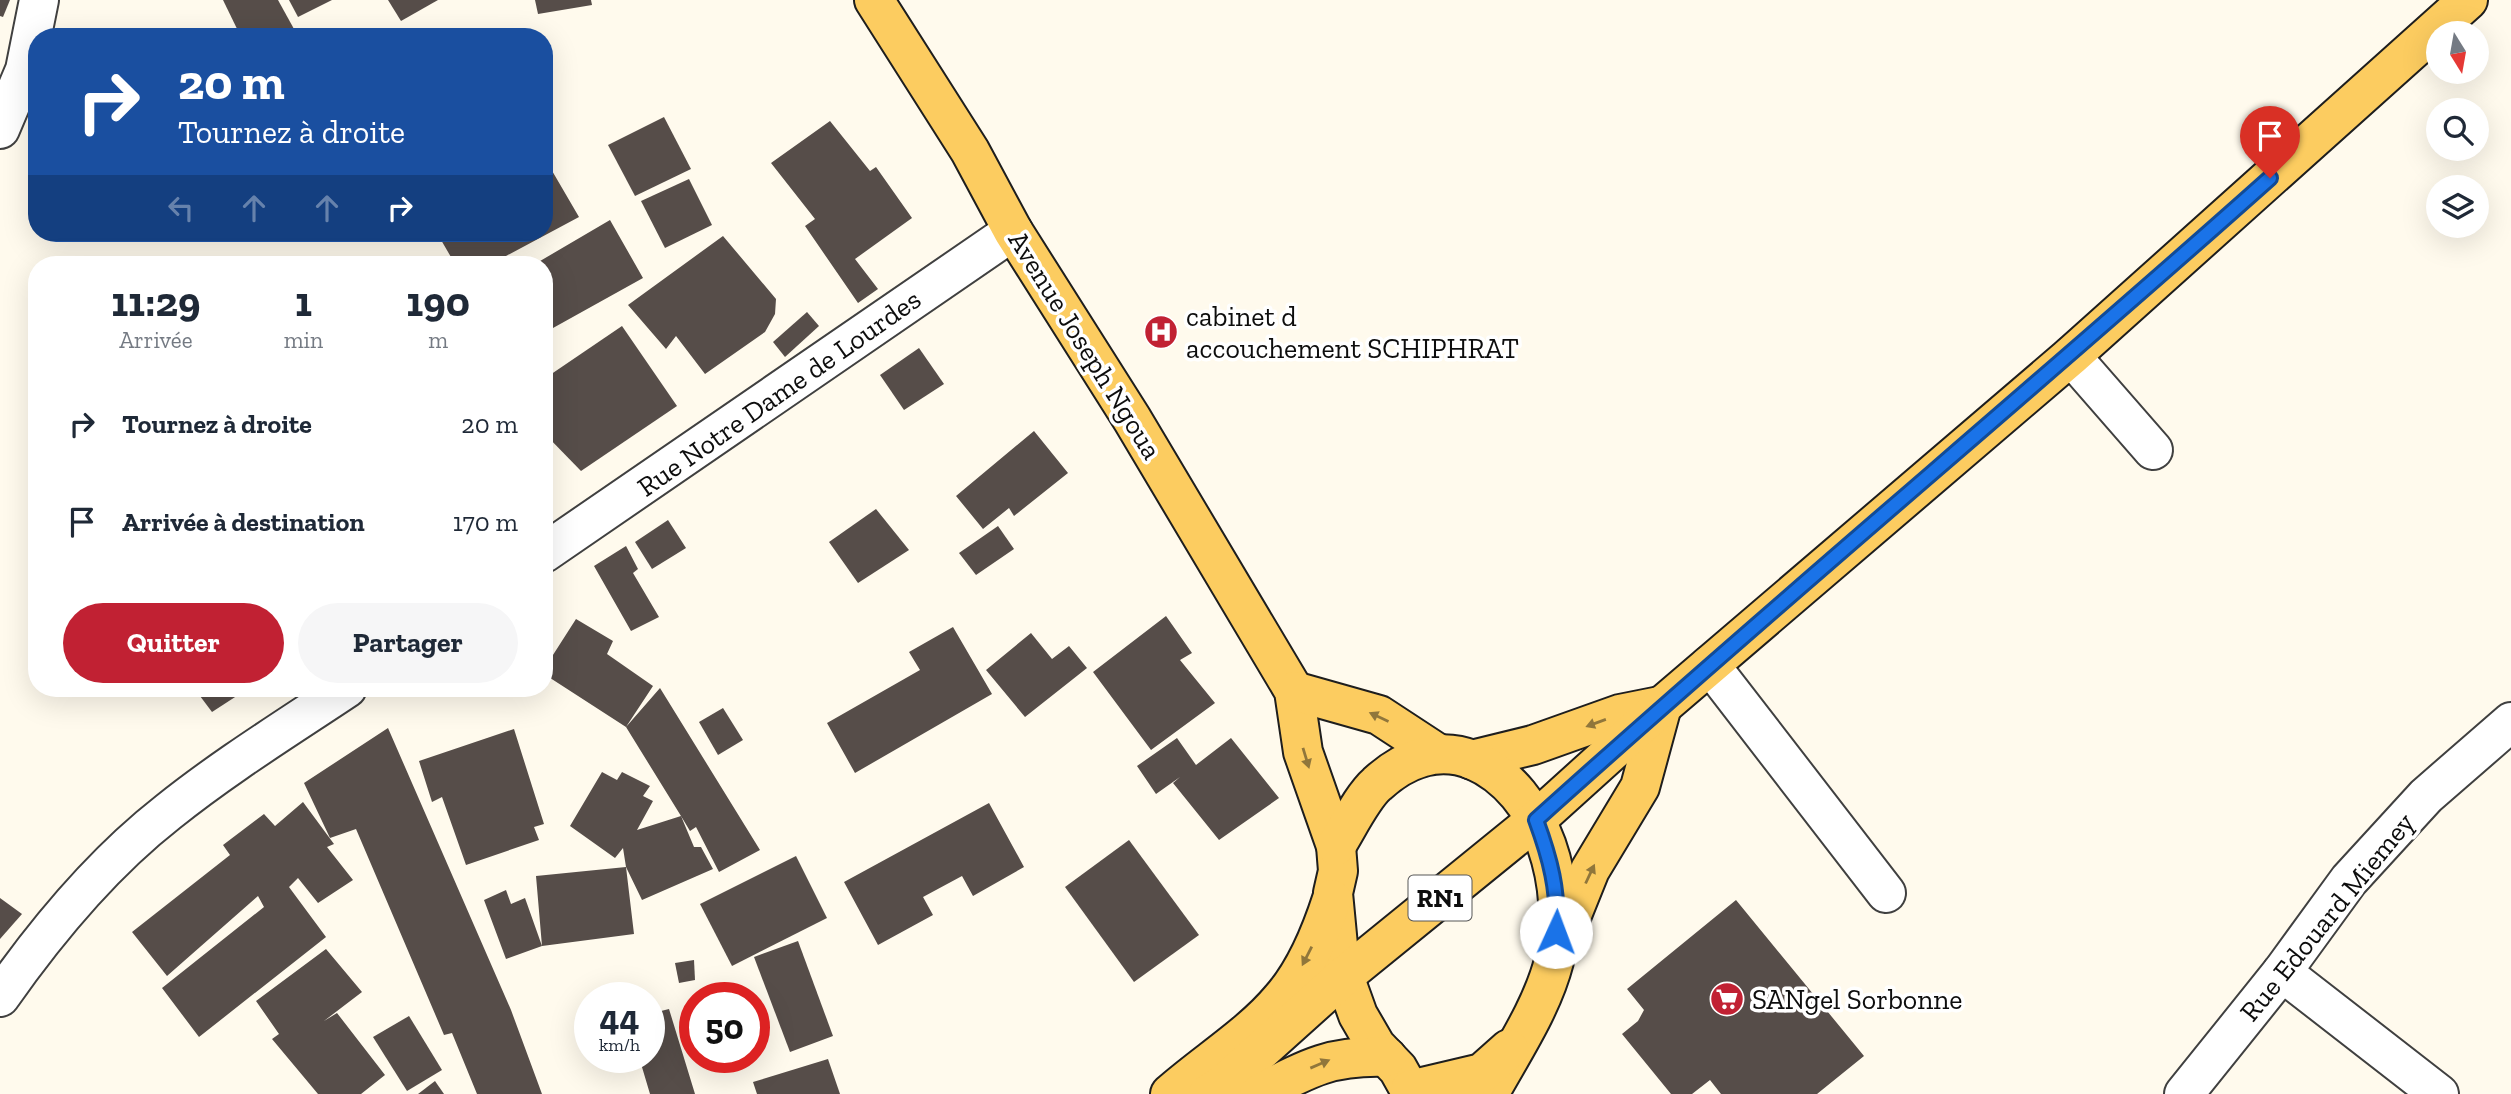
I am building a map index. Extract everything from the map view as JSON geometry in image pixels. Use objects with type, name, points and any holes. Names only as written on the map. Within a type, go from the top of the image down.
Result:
[{"type":"main road","name":"Avenue Joseph Ngoua","points":[[874,0],[970,151],[1013,231],[1132,419],[1294,691]]},
{"type":"main road","name":"RN1","points":[[1208,1094],[1226,1082],[1344,976],[1536,820],[1662,706],[2071,356],[2468,0]]},
{"type":"main road","points":[[1170,1094],[1280,1001],[1324,923],[1338,871],[1336,846],[1303,752],[1294,691],[1379,715],[1454,756],[1491,768],[1515,788],[1536,820],[1553,867],[1558,905],[1554,959]]},
{"type":"main road","points":[[1336,846],[1375,786],[1403,765],[1533,746],[1620,714],[1662,706],[1640,786],[1590,870],[1541,997],[1489,1094]]},
{"type":"main road","points":[[1333,893],[1339,956],[1358,1015],[1376,1046],[1398,1069],[1411,1092],[1482,1073],[1502,1058],[1523,1031]]},
{"type":"main road","points":[[1259,1094],[1330,1060],[1351,1055],[1387,1057]]},
{"type":"street","points":[[33,28],[39,0]]},
{"type":"street","points":[[17,112],[28,51]]},
{"type":"street","name":"Rue Notre Dame de Lourdes","points":[[553,547],[1013,231]]},
{"type":"street","points":[[2071,356],[2153,450]]},
{"type":"street","points":[[1710,665],[1886,893]]},
{"type":"street","points":[[0,996],[70,909],[131,844],[168,811],[334,697]]},
{"type":"street","name":"Rue Edouard Miemey","points":[[2184,1094],[2283,972],[2349,880],[2409,815],[2511,722]]},
{"type":"street","points":[[2283,972],[2439,1094]]},
{"type":"building","points":[[0,0],[10,0],[3,17],[0,16]]},
{"type":"building","points":[[223,0],[278,0],[293,28],[237,28]]},
{"type":"building","points":[[289,0],[332,0],[298,17]]},
{"type":"building","points":[[388,0],[438,0],[401,21]]},
{"type":"building","points":[[535,0],[591,0],[592,5],[538,14]]},
{"type":"building","points":[[664,117],[691,169],[635,196],[608,145]]},
{"type":"building","points":[[830,121],[870,171],[876,167],[912,218],[855,259],[878,289],[858,303],[805,226],[815,219],[771,163]]},
{"type":"building","points":[[553,172],[579,217],[553,231]]},
{"type":"building","points":[[689,179],[712,225],[665,248],[641,201]]},
{"type":"building","points":[[610,220],[643,278],[553,328],[553,256],[549,256]]},
{"type":"building","points":[[723,236],[776,299],[775,314],[765,332],[705,374],[676,336],[666,349],[628,305]]},
{"type":"building","points":[[442,242],[532,242],[506,256],[450,256]]},
{"type":"building","points":[[807,312],[819,326],[785,357],[773,342]]},
{"type":"building","points":[[622,326],[677,406],[581,471],[553,442],[553,373]]},
{"type":"building","points":[[919,348],[944,384],[904,410],[880,375]]},
{"type":"building","points":[[1034,431],[1068,473],[1014,516],[1009,508],[983,529],[956,496]]},
{"type":"building","points":[[876,509],[909,550],[858,583],[829,542]]},
{"type":"building","points":[[668,520],[686,548],[652,569],[635,542]]},
{"type":"building","points":[[998,526],[1014,549],[976,575],[959,553]]},
{"type":"building","points":[[626,546],[638,569],[633,573],[659,617],[631,631],[594,566]]},
{"type":"building","points":[[1166,616],[1192,653],[1180,660],[1215,703],[1151,750],[1093,672]]},
{"type":"building","points":[[576,619],[613,641],[607,654],[653,686],[626,727],[553,680],[553,655]]},
{"type":"building","points":[[953,627],[992,694],[855,773],[827,723],[920,670],[909,652]]},
{"type":"building","points":[[1031,633],[1052,659],[1069,646],[1087,668],[1025,717],[986,670]]},
{"type":"building","points":[[660,688],[760,850],[719,872],[696,827],[690,831],[626,727]]},
{"type":"building","points":[[201,697],[235,697],[212,712]]},
{"type":"building","points":[[723,708],[743,740],[718,755],[699,722]]},
{"type":"building","points":[[388,728],[511,1010],[542,1094],[477,1094],[452,1033],[444,1035],[356,829],[330,838],[304,783]]},
{"type":"building","points":[[514,729],[544,824],[534,827],[539,840],[466,865],[442,797],[432,802],[419,761]]},
{"type":"building","points":[[1177,738],[1196,765],[1231,738],[1279,798],[1219,840],[1173,783],[1180,777],[1156,794],[1137,766]]},
{"type":"building","points":[[602,772],[617,780],[622,772],[650,786],[643,796],[653,801],[637,830],[681,816],[694,847],[701,847],[713,869],[642,900],[626,867],[623,848],[615,858],[570,826]]},
{"type":"building","points":[[303,802],[334,844],[327,847],[353,880],[318,903],[298,878],[289,887],[326,937],[199,1037],[162,988],[264,907],[258,896],[167,976],[132,932],[230,855],[223,845],[264,814],[275,826]]},
{"type":"building","points":[[989,803],[1024,867],[973,896],[962,876],[923,897],[933,915],[878,945],[844,882]]},
{"type":"building","points":[[1129,840],[1199,935],[1134,982],[1065,887]]},
{"type":"building","points":[[796,856],[827,918],[732,966],[700,904]]},
{"type":"building","points":[[626,867],[634,934],[542,946],[536,876]]},
{"type":"building","points":[[506,890],[511,904],[525,898],[542,946],[506,959],[484,900]]},
{"type":"building","points":[[0,898],[22,914],[0,939]]},
{"type":"building","name":"SANgel Sorbonne","points":[[1736,900],[1864,1056],[1817,1094],[1721,1094],[1710,1080],[1692,1094],[1671,1094],[1622,1034],[1638,1021],[1644,1010],[1627,989]]},
{"type":"building","points":[[798,941],[833,1036],[790,1052],[770,999],[770,982],[763,982],[754,957]]},
{"type":"building","points":[[326,949],[362,992],[324,1021],[337,1013],[385,1075],[361,1094],[318,1094],[272,1039],[279,1034],[256,1001]]},
{"type":"building","points":[[694,960],[695,980],[679,983],[675,963]]},
{"type":"building","points":[[669,1009],[679,1042],[679,1073],[689,1073],[695,1094],[650,1094],[644,1073],[665,1073],[665,1010]]},
{"type":"building","points":[[409,1016],[442,1070],[407,1091],[373,1037]]},
{"type":"building","points":[[828,1059],[840,1094],[757,1094],[753,1082]]},
{"type":"building","points":[[435,1081],[444,1094],[418,1094]]},
{"type":"place","name":"cabinet d accouchement SCHIPHRAT","points":[[1161,332]]},
{"type":"place","name":"SANgel Sorbonne","points":[[1727,999]]},
{"type":"route","points":[[1556,932],[1558,905],[1553,867],[1536,820],[1662,706],[2071,356],[2270,178]]}]
